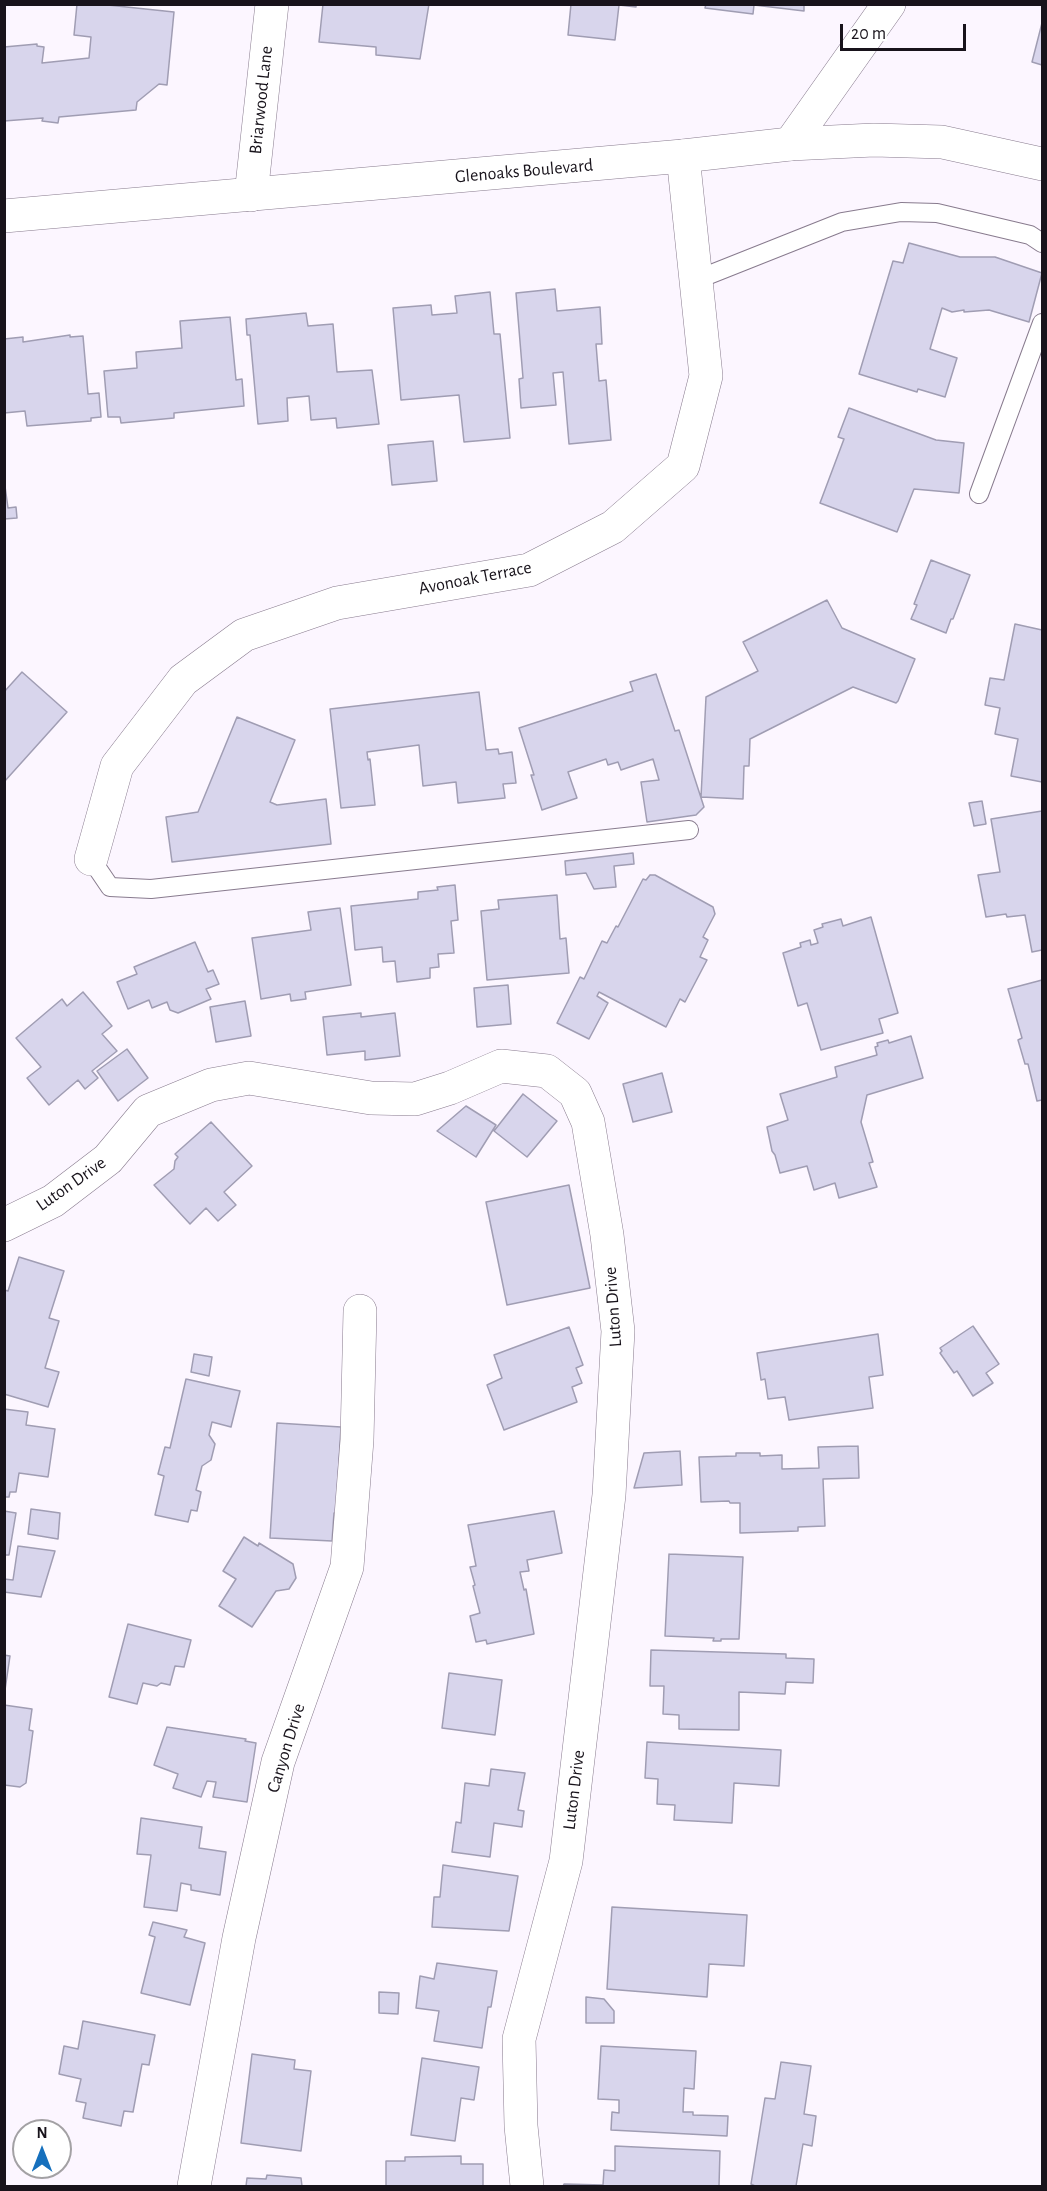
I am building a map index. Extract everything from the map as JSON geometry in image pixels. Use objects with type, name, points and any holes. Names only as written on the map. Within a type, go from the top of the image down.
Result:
[{"type":"street","name":"Briarwood Lane","points":[[251,195],[272,4]]},
{"type":"street","points":[[790,144],[889,4]]},
{"type":"street","name":"Glenoaks Boulevard","points":[[4,216],[683,156],[790,144],[874,140],[942,142],[1042,164]]},
{"type":"street","name":"Avonoak Terrace","points":[[91,859],[117,766],[183,680],[244,635],[337,603],[529,570],[613,527],[683,465],[706,376],[683,156]]},
{"type":"street","name":"Luton Drive","points":[[4,1225],[53,1201],[108,1159],[148,1111],[211,1085],[249,1078],[371,1098],[415,1099],[450,1088],[501,1066],[547,1071],[575,1093],[588,1122],[607,1235],[618,1331],[609,1495],[566,1861],[519,2039],[521,2126],[527,2187]]},
{"type":"street","name":"Canyon Drive","points":[[194,2187],[239,1938],[278,1762],[347,1567],[357,1440],[360,1311]]},
{"type":"lane","points":[[696,280],[842,222],[901,212],[937,213],[1030,235],[1042,243]]},
{"type":"lane","points":[[979,494],[1042,323]]},
{"type":"lane","points":[[91,859],[110,887],[151,889],[689,830]]},
{"type":"building","points":[[77,4],[174,12],[167,85],[159,84],[137,102],[136,110],[59,117],[58,123],[42,121],[43,118],[4,121],[4,47],[37,44],[37,46],[44,47],[42,63],[89,58],[91,37],[74,35]]},
{"type":"building","points":[[323,4],[429,4],[420,59],[376,55],[376,47],[319,42]]},
{"type":"building","points":[[571,4],[636,4],[636,7],[619,5],[615,40],[568,35]]},
{"type":"building","points":[[706,4],[804,4],[804,11],[754,5],[753,14],[705,8]]},
{"type":"building","points":[[1042,23],[1042,65],[1032,62]]},
{"type":"building","points":[[909,243],[960,257],[995,257],[1042,273],[1029,322],[989,310],[952,312],[942,308],[930,349],[957,358],[945,397],[918,389],[917,392],[859,374],[893,261],[903,263]]},
{"type":"building","points":[[555,289],[557,311],[600,307],[602,344],[596,344],[599,381],[606,380],[611,440],[569,444],[563,372],[553,373],[556,405],[521,408],[519,379],[523,378],[516,293]]},
{"type":"building","points":[[490,292],[494,334],[500,334],[510,438],[464,442],[459,395],[401,400],[393,308],[431,305],[432,315],[457,313],[455,296]]},
{"type":"building","points":[[306,313],[308,326],[333,324],[337,372],[372,370],[379,424],[337,428],[336,418],[311,420],[309,396],[287,398],[288,421],[258,424],[250,335],[247,335],[246,319]]},
{"type":"building","points":[[230,317],[236,380],[242,379],[244,406],[174,413],[174,418],[121,423],[120,417],[108,417],[104,371],[137,368],[136,352],[182,348],[180,321]]},
{"type":"building","points":[[70,335],[70,337],[83,336],[88,394],[99,393],[101,417],[91,418],[91,421],[27,426],[25,411],[4,413],[4,339],[23,337],[23,342]]},
{"type":"building","points":[[849,408],[936,440],[964,443],[959,493],[914,489],[897,532],[820,503],[844,439],[838,437]]},
{"type":"building","points":[[433,441],[437,481],[392,485],[388,445]]},
{"type":"building","points":[[4,479],[8,508],[16,507],[17,518],[4,519]]},
{"type":"building","points":[[931,560],[970,575],[946,633],[911,619],[917,605],[914,604]]},
{"type":"building","points":[[827,600],[842,628],[915,659],[898,701],[896,703],[853,687],[750,739],[749,766],[744,766],[743,799],[701,797],[706,697],[758,671],[743,642]]},
{"type":"building","points":[[1015,624],[1042,630],[1042,782],[1011,776],[1018,739],[995,734],[1000,708],[985,705],[990,678],[1004,680]]},
{"type":"building","points":[[22,672],[67,712],[4,782],[4,692]]},
{"type":"building","points":[[656,674],[675,731],[679,730],[704,807],[696,815],[647,822],[641,782],[659,780],[653,759],[621,770],[618,762],[608,765],[606,759],[568,772],[577,798],[542,810],[519,728],[633,691],[630,682]]},
{"type":"building","points":[[479,692],[486,750],[498,749],[499,754],[512,752],[516,783],[503,784],[505,798],[458,803],[456,782],[423,786],[419,745],[367,752],[368,760],[370,759],[375,805],[341,808],[330,709]]},
{"type":"building","points":[[237,717],[295,740],[270,802],[277,805],[326,799],[331,844],[172,862],[166,817],[198,812]]},
{"type":"building","points":[[982,801],[986,824],[974,826],[969,803]]},
{"type":"building","points":[[1042,811],[1042,950],[1032,952],[1025,915],[1007,917],[1006,914],[986,917],[978,875],[1000,872],[991,819]]},
{"type":"building","points":[[633,853],[634,864],[614,866],[616,887],[594,889],[586,873],[566,875],[565,861]]},
{"type":"building","points":[[650,875],[655,875],[713,907],[715,914],[703,937],[708,940],[700,957],[707,960],[685,1002],[680,999],[666,1027],[599,992],[597,996],[608,1003],[589,1039],[557,1023],[580,977],[584,979],[602,941],[607,943],[643,879],[646,880]]},
{"type":"building","points":[[455,885],[458,920],[451,921],[454,953],[438,954],[439,967],[430,968],[430,978],[397,982],[395,961],[383,962],[382,947],[355,950],[351,906],[418,899],[418,892]]},
{"type":"building","points":[[557,895],[560,939],[566,938],[569,973],[487,980],[481,911],[499,909],[498,900]]},
{"type":"building","points":[[340,908],[351,985],[305,992],[306,999],[291,1001],[290,994],[261,999],[252,938],[311,930],[308,912]]},
{"type":"building","points":[[871,917],[898,1013],[879,1019],[883,1033],[821,1050],[807,1003],[798,1006],[783,953],[801,947],[800,943],[810,940],[811,945],[818,943],[814,930],[823,927],[822,924],[841,919],[843,926]]},
{"type":"building","points":[[195,942],[208,972],[213,970],[219,984],[206,989],[211,999],[178,1013],[170,1010],[167,1002],[152,1008],[149,1000],[128,1009],[117,982],[137,974],[134,967]]},
{"type":"building","points":[[1042,980],[1042,1100],[1037,1101],[1028,1064],[1025,1064],[1018,1040],[1022,1038],[1008,989]]},
{"type":"building","points":[[508,985],[511,1024],[477,1027],[474,988]]},
{"type":"building","points":[[83,992],[112,1026],[102,1034],[117,1051],[92,1071],[98,1078],[85,1089],[78,1080],[49,1105],[27,1078],[41,1067],[16,1038],[62,999],[67,1006]]},
{"type":"building","points":[[245,1001],[251,1036],[216,1042],[210,1007]]},
{"type":"building","points":[[361,1013],[361,1017],[395,1013],[400,1056],[365,1060],[365,1051],[327,1055],[323,1017]]},
{"type":"building","points":[[911,1036],[923,1078],[867,1095],[861,1122],[873,1162],[869,1163],[877,1187],[839,1198],[835,1183],[814,1190],[807,1166],[780,1173],[767,1127],[788,1120],[780,1094],[837,1077],[835,1067],[877,1055],[875,1047],[878,1046],[877,1043],[888,1040],[889,1043]]},
{"type":"building","points":[[127,1049],[148,1078],[118,1101],[97,1071]]},
{"type":"building","points":[[662,1073],[672,1112],[633,1122],[623,1084]]},
{"type":"building","points":[[523,1094],[557,1121],[527,1157],[494,1131]]},
{"type":"building","points":[[466,1106],[496,1125],[476,1157],[437,1131]]},
{"type":"building","points":[[211,1122],[252,1166],[224,1192],[236,1205],[218,1221],[206,1208],[190,1224],[154,1185],[174,1169],[178,1157],[175,1154]]},
{"type":"building","points":[[569,1185],[590,1288],[507,1305],[486,1202]]},
{"type":"building","points":[[19,1257],[64,1271],[49,1318],[59,1321],[45,1368],[59,1372],[48,1407],[4,1394],[4,1290],[8,1291]]},
{"type":"building","points":[[973,1326],[999,1364],[986,1373],[993,1383],[973,1396],[957,1371],[954,1373],[940,1353],[942,1351],[940,1348]]},
{"type":"building","points":[[569,1327],[583,1365],[576,1368],[582,1383],[572,1387],[577,1402],[504,1430],[487,1385],[502,1378],[494,1355]]},
{"type":"building","points":[[878,1334],[883,1375],[869,1377],[873,1408],[789,1420],[785,1397],[768,1399],[765,1379],[761,1380],[757,1353]]},
{"type":"building","points":[[194,1354],[212,1357],[209,1376],[191,1372]]},
{"type":"building","points":[[186,1379],[240,1391],[231,1427],[212,1422],[209,1435],[215,1444],[211,1460],[202,1466],[196,1490],[201,1492],[197,1511],[191,1510],[188,1522],[155,1515],[164,1476],[158,1474],[165,1447],[170,1448]]},
{"type":"building","points":[[4,1409],[28,1412],[26,1425],[55,1429],[48,1477],[19,1473],[16,1492],[10,1492],[9,1497],[4,1497]]},
{"type":"building","points":[[277,1423],[341,1427],[332,1541],[270,1538]]},
{"type":"building","points":[[858,1446],[859,1478],[823,1479],[825,1526],[798,1527],[798,1531],[740,1533],[740,1503],[701,1502],[699,1457],[736,1456],[736,1453],[760,1453],[760,1456],[782,1455],[782,1469],[819,1468],[818,1447]]},
{"type":"building","points":[[680,1451],[682,1485],[634,1488],[644,1453]]},
{"type":"building","points":[[31,1509],[60,1513],[58,1539],[28,1534]]},
{"type":"building","points":[[4,1511],[16,1513],[9,1555],[5,1555],[4,1560]]},
{"type":"building","points":[[554,1511],[562,1553],[527,1560],[529,1571],[520,1572],[524,1590],[526,1589],[534,1634],[487,1644],[486,1640],[476,1642],[470,1616],[480,1613],[470,1567],[476,1566],[468,1525]]},
{"type":"building","points":[[244,1537],[258,1546],[259,1543],[293,1564],[296,1578],[289,1589],[276,1591],[252,1627],[219,1606],[236,1579],[223,1571]]},
{"type":"building","points":[[18,1546],[55,1551],[41,1597],[4,1592],[4,1579],[13,1580]]},
{"type":"building","points":[[669,1554],[743,1557],[739,1639],[713,1641],[714,1638],[665,1636]]},
{"type":"building","points":[[128,1624],[191,1640],[184,1667],[175,1666],[170,1685],[161,1683],[157,1686],[143,1683],[137,1704],[109,1697]]},
{"type":"building","points":[[651,1650],[786,1654],[786,1658],[814,1659],[813,1683],[786,1682],[785,1694],[739,1692],[739,1730],[679,1729],[679,1715],[663,1714],[664,1686],[650,1686]]},
{"type":"building","points":[[4,1655],[10,1656],[5,1690],[4,1690]]},
{"type":"building","points":[[449,1673],[502,1680],[495,1735],[442,1728]]},
{"type":"building","points":[[4,1705],[32,1709],[29,1730],[33,1731],[26,1783],[20,1787],[4,1785]]},
{"type":"building","points":[[167,1727],[246,1739],[245,1741],[256,1743],[247,1802],[213,1797],[216,1782],[207,1781],[201,1797],[173,1788],[178,1774],[154,1765]]},
{"type":"building","points":[[647,1742],[781,1750],[779,1786],[734,1783],[732,1823],[674,1820],[675,1805],[657,1804],[658,1779],[645,1778]]},
{"type":"building","points":[[491,1769],[525,1773],[518,1810],[524,1811],[522,1827],[494,1823],[490,1857],[452,1852],[456,1822],[461,1823],[465,1783],[489,1786]]},
{"type":"building","points":[[141,1818],[202,1827],[199,1848],[226,1852],[220,1895],[191,1890],[191,1885],[181,1883],[177,1911],[144,1907],[151,1855],[137,1854]]},
{"type":"building","points":[[443,1865],[518,1876],[509,1931],[432,1927],[434,1897],[440,1897]]},
{"type":"building","points":[[612,1907],[747,1915],[744,1966],[709,1964],[707,1997],[607,1989]]},
{"type":"building","points":[[153,1922],[187,1930],[184,1937],[205,1943],[190,2005],[141,1993],[155,1937],[149,1935]]},
{"type":"building","points":[[437,1963],[497,1971],[491,2007],[488,2007],[482,2048],[434,2041],[439,2011],[416,2008],[420,1976],[434,1979]]},
{"type":"building","points":[[379,1992],[399,1993],[398,2014],[379,2013]]},
{"type":"building","points":[[586,1997],[604,1999],[614,2011],[614,2023],[586,2023]]},
{"type":"building","points":[[83,2021],[155,2035],[149,2065],[142,2064],[133,2112],[124,2111],[121,2126],[83,2118],[86,2103],[76,2101],[81,2079],[59,2074],[64,2046],[78,2049]]},
{"type":"building","points":[[601,2046],[696,2051],[694,2089],[684,2088],[683,2112],[693,2112],[693,2115],[728,2116],[727,2136],[611,2130],[612,2112],[619,2113],[619,2100],[598,2099]]},
{"type":"building","points":[[252,2054],[295,2060],[294,2069],[311,2071],[301,2151],[241,2143]]},
{"type":"building","points":[[422,2058],[479,2067],[474,2100],[461,2098],[455,2141],[411,2135]]},
{"type":"building","points":[[781,2062],[811,2066],[804,2114],[816,2116],[812,2146],[803,2144],[796,2186],[755,2186],[751,2184],[765,2098],[775,2099]]},
{"type":"building","points":[[615,2146],[720,2151],[719,2186],[563,2186],[564,2184],[603,2185],[604,2170],[615,2171]]},
{"type":"building","points":[[461,2156],[461,2164],[483,2164],[483,2186],[386,2186],[386,2161],[405,2161],[405,2157]]},
{"type":"building","points":[[267,2175],[301,2178],[302,2186],[246,2186],[247,2178],[266,2179]]}]
